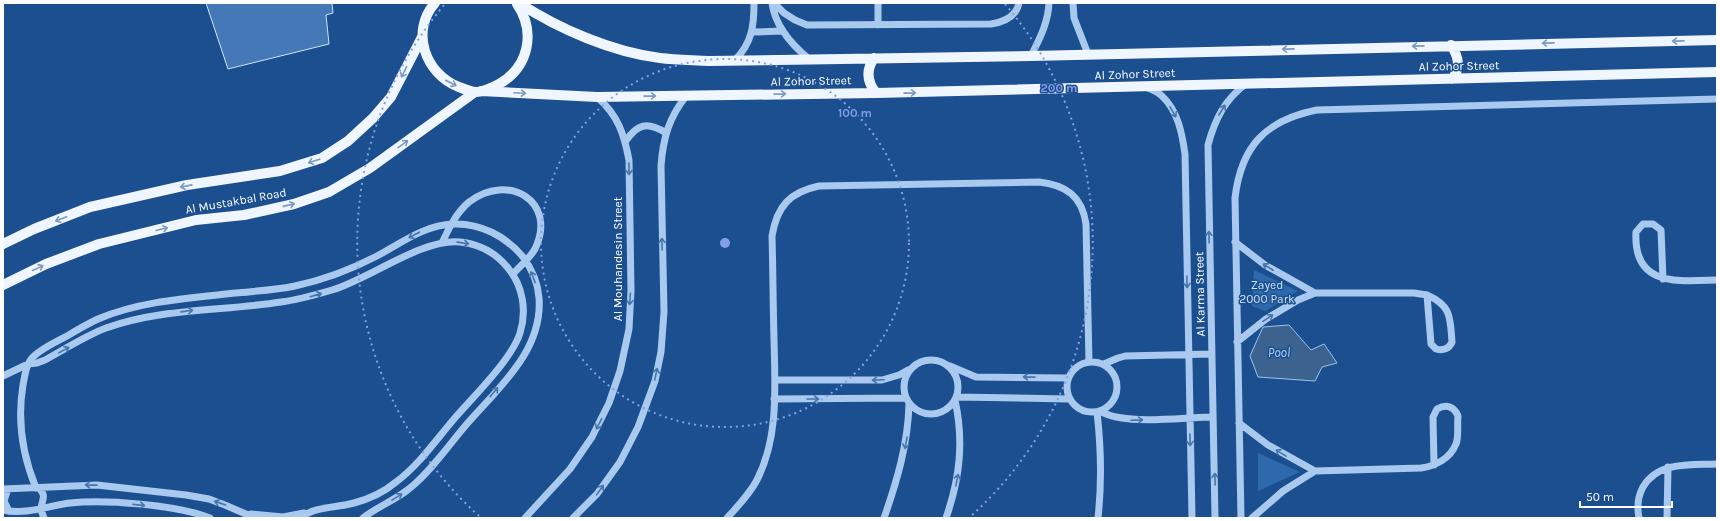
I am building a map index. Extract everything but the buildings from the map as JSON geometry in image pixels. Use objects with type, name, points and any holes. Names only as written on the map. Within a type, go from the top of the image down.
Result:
[{"type":"main road","points":[[422,37],[427,15],[435,3]]},
{"type":"main road","name":"Al Zohor Street","points":[[518,3],[558,26],[623,50],[660,58],[709,61],[1031,56],[1451,45],[1717,40]]},
{"type":"main road","name":"Al Mustakbal Road","points":[[3,285],[46,264],[99,244],[196,220],[244,215],[294,204],[329,192],[370,168],[478,92],[506,80],[515,72],[522,63],[528,40],[528,28],[525,16],[518,3]]},
{"type":"main road","name":"Al Zohor Street","points":[[422,37],[427,59],[441,77],[450,84],[478,92],[597,97],[876,93],[1247,83],[1452,80],[1717,72]]},
{"type":"main road","name":"Al Mustakbal Road","points":[[3,244],[34,229],[90,207],[187,185],[280,171],[322,158],[348,141],[373,118],[391,97],[422,37]]},
{"type":"main road","points":[[1451,45],[1458,57],[1459,63],[1456,75],[1452,80]]},
{"type":"main road","points":[[874,58],[868,70],[868,76],[872,88],[876,93]]},
{"type":"street","points":[[426,3],[427,15]]},
{"type":"street","points":[[735,60],[746,48],[753,32],[754,3]]},
{"type":"street","points":[[773,3],[784,13],[807,25],[991,24],[1002,22],[1012,16],[1019,3]]},
{"type":"street","points":[[773,3],[777,20],[783,31],[791,43],[809,59]]},
{"type":"street","points":[[878,3],[878,25]]},
{"type":"street","points":[[1031,56],[1043,34],[1049,15],[1050,3]]},
{"type":"street","points":[[1073,3],[1074,18],[1088,54]]},
{"type":"street","points":[[753,32],[783,31]]},
{"type":"street","name":"Al Karma Street","points":[[1215,518],[1208,145],[1218,116],[1226,103],[1236,91],[1247,83]]},
{"type":"street","name":"Al Karma Street","points":[[1145,86],[1162,96],[1174,113],[1182,132],[1185,154],[1192,518]]},
{"type":"street","points":[[573,518],[597,494],[620,462],[638,427],[655,381],[661,352],[664,312],[660,166],[666,133],[677,107],[687,95]]},
{"type":"street","name":"Al Mouhandesin Street","points":[[525,518],[570,469],[592,437],[609,403],[620,371],[629,329],[631,291],[629,160],[625,142],[618,123],[608,107],[597,97]]},
{"type":"street","points":[[1241,518],[1235,198],[1237,179],[1243,162],[1253,145],[1266,132],[1281,121],[1298,113],[1317,110],[1717,99]]},
{"type":"street","points":[[625,142],[632,131],[643,126],[655,126],[666,133]]},
{"type":"street","points":[[727,518],[745,498],[757,480],[771,441],[774,420],[775,380],[772,236],[774,221],[781,207],[792,196],[805,189],[819,186],[1039,182],[1054,184],[1066,190],[1076,199],[1084,210],[1086,224],[1089,362]]},
{"type":"street","points":[[442,243],[451,224],[461,210],[480,196],[503,190],[515,191],[525,195],[534,203],[538,215],[540,227],[539,239],[534,250],[526,261],[513,274]]},
{"type":"street","points":[[44,518],[41,509],[44,497],[43,492],[37,488],[24,454],[21,430],[21,400],[28,364],[34,356],[42,350],[98,320],[118,312],[151,304],[295,286],[323,279],[363,263],[421,232],[435,227],[451,224],[465,224],[480,227],[493,232],[517,249],[526,261],[534,276],[540,310],[532,343],[523,358],[423,476],[410,488],[364,518]]},
{"type":"street","points":[[1664,279],[1661,230],[1653,224],[1643,224],[1636,232],[1635,244],[1638,255],[1644,266],[1653,274],[1664,279],[1676,282],[1717,280]]},
{"type":"street","points":[[3,376],[28,364],[45,360],[106,328],[152,316],[196,310],[269,304],[309,297],[354,282],[411,254],[442,243],[458,242],[474,245],[489,251],[502,261],[513,274],[518,284],[523,304],[523,315],[519,336],[506,358],[473,398],[424,454],[395,483],[366,499],[289,516],[270,517],[242,512]]},
{"type":"street","points":[[1235,242],[1265,265],[1315,293]]},
{"type":"street","points":[[1237,342],[1261,322],[1282,309],[1315,293],[1414,293],[1427,295],[1443,305],[1450,316],[1452,342],[1450,346],[1444,350],[1436,349],[1431,344],[1427,295]]},
{"type":"street","points":[[151,304],[152,316]]},
{"type":"street","points":[[1104,364],[1116,379],[1117,389],[1114,398],[1108,406],[1098,411],[1086,412],[1081,410],[1069,399],[1066,388],[1068,378],[1073,370],[1080,364],[1089,362],[1104,364],[1125,356],[1212,354]]},
{"type":"street","points":[[775,380],[882,380],[898,375],[921,361],[930,360],[939,361],[976,377],[1068,378]]},
{"type":"street","points":[[946,518],[956,485],[960,462],[960,435],[956,398],[958,385],[955,374],[947,365]]},
{"type":"street","points":[[884,518],[904,454],[908,432],[907,401],[903,390],[907,373],[913,366]]},
{"type":"street","points":[[473,398],[483,406]]},
{"type":"street","points":[[956,398],[1069,399]]},
{"type":"street","points":[[774,399],[907,401],[920,412],[933,414],[942,412],[949,407],[956,398]]},
{"type":"street","points":[[1252,518],[1282,491],[1315,472],[1421,468],[1434,465],[1447,457],[1456,443],[1458,416],[1449,406],[1437,409],[1433,417],[1434,465]]},
{"type":"street","points":[[1098,411],[1106,415],[1125,420],[1213,417]]},
{"type":"street","points":[[1098,411],[1101,459],[1101,483],[1098,518]]},
{"type":"street","points":[[1239,423],[1283,455],[1315,472]]},
{"type":"street","points":[[1639,518],[1638,498],[1641,489],[1652,476],[1668,467],[1717,464]]},
{"type":"street","points":[[1667,518],[1668,467]]},
{"type":"street","points":[[210,518],[175,509],[94,502],[68,503],[20,512],[6,511],[4,500],[6,489],[97,485],[209,499],[255,518]]},
{"type":"street","points":[[300,518],[308,512]]},
{"type":"green space","name":"Zayed 2000 Park","points":[[1254,270],[1298,291],[1265,311],[1252,306]]},
{"type":"green space","points":[[1258,453],[1300,472],[1258,491]]},
{"type":"water","name":"Pool","points":[[1289,325],[1311,350],[1324,344],[1337,363],[1322,367],[1315,381],[1258,377],[1250,356],[1263,327]]}]
